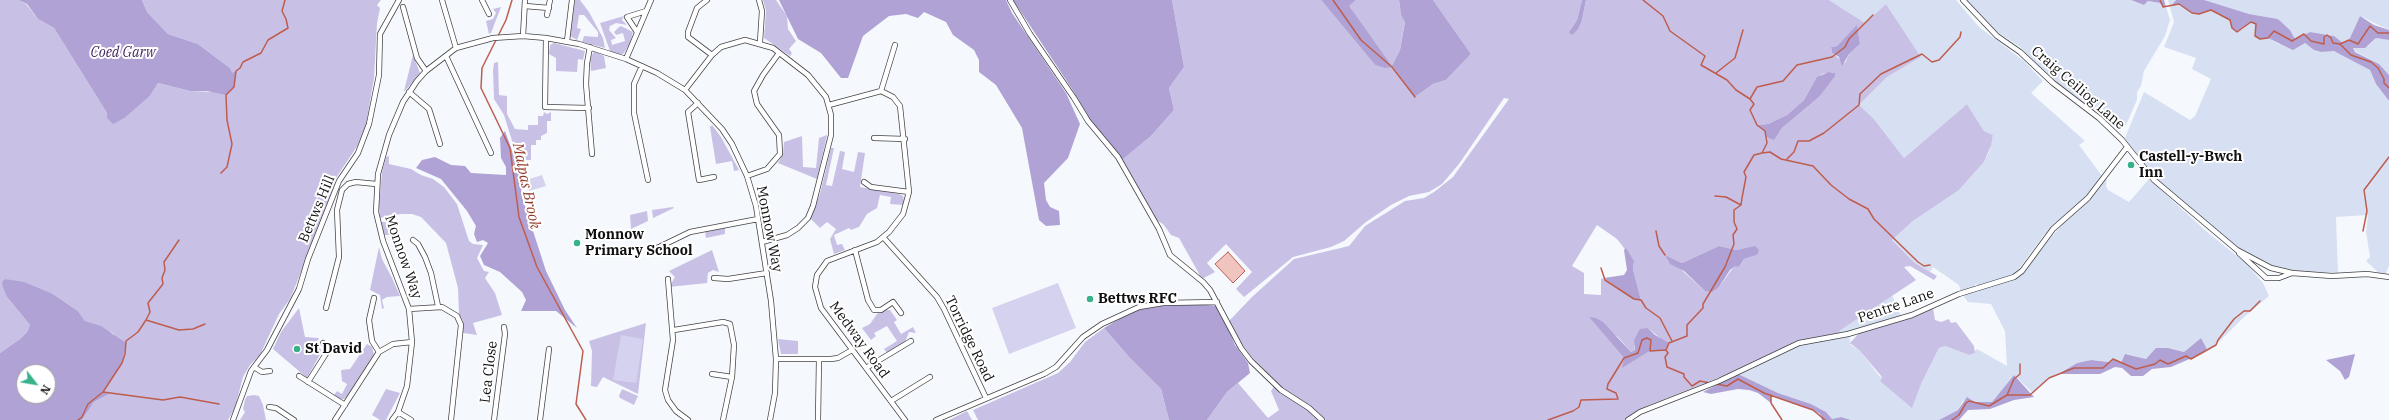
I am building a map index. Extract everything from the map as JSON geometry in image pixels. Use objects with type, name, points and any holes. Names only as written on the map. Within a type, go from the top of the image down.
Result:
[{"type":"street","name":"Bettws Hill","points":[[233,420],[254,367],[267,350],[299,289],[308,259],[339,181],[358,153],[369,124],[379,75],[380,34],[399,0]]},
{"type":"street","points":[[442,0],[456,48]]},
{"type":"street","points":[[482,0],[489,14]]},
{"type":"street","points":[[523,36],[525,0]]},
{"type":"street","points":[[548,14],[550,0]]},
{"type":"street","points":[[567,41],[572,0]]},
{"type":"street","points":[[626,59],[651,0]]},
{"type":"street","points":[[708,0],[697,8],[688,32],[688,37],[712,55]]},
{"type":"street","points":[[759,0],[762,11],[760,42]]},
{"type":"street","points":[[1010,0],[1026,29],[1074,98],[1088,121],[1118,157],[1159,229],[1167,252],[1188,272],[1203,282],[1251,361],[1281,390],[1309,408],[1322,420]]},
{"type":"street","name":"Craig Ceiliog Lane","points":[[1963,0],[1984,25],[2020,52],[2053,83],[2090,110],[2127,148],[2154,180],[2237,250],[2264,265],[2292,273],[2332,276],[2367,274],[2389,277]]},
{"type":"street","points":[[525,6],[549,8]]},
{"type":"street","points":[[404,7],[417,58],[426,71]]},
{"type":"street","points":[[637,32],[627,17],[646,11]]},
{"type":"street","name":"Monnow Way","points":[[392,420],[398,412],[409,374],[412,342],[409,309],[380,232],[376,212],[376,184],[390,135],[398,112],[409,92],[426,71],[456,48],[493,38],[523,36],[567,41],[626,59],[642,66],[685,90],[722,128],[747,176],[762,242],[767,273],[776,359],[775,393],[770,420]]},
{"type":"street","points":[[546,38],[545,107],[589,108]]},
{"type":"street","points":[[685,90],[712,55],[721,47],[736,41],[745,40],[760,42],[779,53],[816,83],[829,105],[832,124],[830,143],[813,206],[808,218],[798,228],[787,235],[762,242]]},
{"type":"street","points":[[829,105],[881,91],[895,45]]},
{"type":"street","points":[[590,47],[586,62],[592,154]]},
{"type":"street","points":[[747,176],[767,169],[780,154],[779,135],[757,104],[754,91],[762,75],[779,53]]},
{"type":"street","points":[[446,56],[491,153]]},
{"type":"street","points":[[642,66],[634,84],[634,113],[648,180]]},
{"type":"street","name":"Medway Road","points":[[881,91],[893,97],[900,106],[905,139],[909,192],[903,214],[883,237],[827,262],[817,275],[815,287],[821,308],[905,420]]},
{"type":"street","points":[[409,92],[429,109],[440,144]]},
{"type":"street","points":[[698,103],[688,112],[699,180],[714,176]]},
{"type":"street","points":[[874,138],[905,139]]},
{"type":"street","name":"Pentre Lane","points":[[1628,420],[1640,412],[1697,388],[1719,381],[1799,342],[1848,334],[1912,315],[1959,294],[2014,277],[2022,271],[2054,229],[2088,198],[2127,148]]},
{"type":"street","points":[[326,308],[339,257],[337,210],[342,190],[348,184],[356,182],[376,184]]},
{"type":"street","points":[[864,182],[871,187],[909,192]]},
{"type":"street","points":[[655,249],[690,232],[758,219]]},
{"type":"street","name":"Torridge Road","points":[[883,237],[937,297],[986,398]]},
{"type":"street","points":[[413,240],[418,244],[425,257],[431,273],[438,306]]},
{"type":"street","points":[[855,250],[868,300],[874,310],[881,310],[893,302],[901,313]]},
{"type":"street","points":[[2237,250],[2266,278],[2279,278],[2292,273]]},
{"type":"street","points":[[714,278],[728,279],[767,273]]},
{"type":"street","points":[[668,279],[674,330],[666,390],[668,400],[676,412],[688,420]]},
{"type":"street","points":[[374,298],[369,320],[372,341],[379,352]]},
{"type":"street","points":[[936,420],[1025,383],[1056,367],[1083,337],[1102,324],[1139,307],[1163,303],[1216,302]]},
{"type":"street","points":[[409,309],[438,306],[448,309],[457,316],[461,325],[451,420]]},
{"type":"street","points":[[674,330],[723,322],[730,324],[734,345],[732,377],[723,420]]},
{"type":"street","name":"Lea Close","points":[[494,420],[505,334],[504,327]]},
{"type":"street","points":[[866,368],[911,341]]},
{"type":"street","points":[[337,419],[379,352],[394,344],[412,342]]},
{"type":"street","points":[[308,382],[329,348],[322,343]]},
{"type":"street","points":[[540,420],[549,349]]},
{"type":"street","points":[[776,359],[838,358],[852,350]]},
{"type":"street","points":[[818,359],[818,420]]},
{"type":"street","points":[[254,367],[262,372],[270,371]]},
{"type":"street","points":[[712,374],[732,377]]},
{"type":"street","points":[[299,376],[345,405]]},
{"type":"street","points":[[891,401],[930,377]]},
{"type":"street","points":[[270,407],[276,408],[294,420]]},
{"type":"street","points":[[398,412],[411,420]]},
{"type":"shaded area","points":[[0,0],[18,0],[26,4],[38,19],[54,28],[107,113],[107,118],[126,117],[150,96],[158,83],[190,91],[215,92],[231,73],[230,68],[198,44],[168,34],[147,12],[142,0],[381,0],[377,5],[380,8],[377,23],[374,78],[366,125],[358,145],[336,178],[332,196],[290,299],[279,314],[260,355],[250,365],[243,377],[235,408],[228,420],[82,420],[94,402],[109,394],[103,392],[107,384],[114,334],[85,321],[78,311],[53,294],[5,279],[7,297],[30,325],[27,332],[20,339],[0,353]]},
{"type":"shaded area","points":[[575,0],[580,0],[589,12],[603,38],[605,48],[582,42],[584,36],[598,37],[598,32],[584,15],[579,15],[577,28],[581,29],[577,40],[570,36]]},
{"type":"shaded area","points":[[763,0],[776,0],[787,16],[788,29],[796,41],[789,49],[792,53],[790,56],[764,38],[766,11]]},
{"type":"shaded area","points":[[1172,0],[1321,0],[1375,65],[1384,68],[1392,66],[1348,6],[1356,0],[1399,0],[1401,15],[1405,21],[1400,50],[1392,67],[1415,97],[1433,84],[1446,80],[1471,54],[1433,0],[1582,0],[1577,20],[1569,32],[1582,20],[1586,0],[1829,0],[1865,23],[1886,4],[1921,57],[1887,77],[1859,105],[1874,119],[1904,158],[1967,104],[1984,131],[1993,135],[1991,146],[1984,162],[1959,190],[1913,221],[1892,240],[1915,263],[1937,276],[1934,280],[1910,266],[1904,267],[1916,280],[1839,331],[1841,333],[1798,341],[1743,368],[1647,406],[1624,420],[1326,420],[1309,406],[1284,390],[1251,356],[1236,336],[1229,321],[1252,297],[1294,259],[1349,246],[1365,226],[1405,201],[1424,198],[1453,177],[1509,99],[1504,98],[1459,164],[1442,184],[1429,192],[1409,196],[1391,205],[1366,222],[1344,241],[1331,247],[1293,257],[1244,297],[1236,289],[1252,272],[1226,244],[1207,263],[1215,272],[1202,279],[1179,238],[1171,235],[1163,224],[1156,220],[1122,160],[1151,136],[1174,110],[1169,88],[1184,67]],"holes":[[[1857,26],[1860,44],[1849,54],[1845,63],[1832,53],[1831,47],[1837,46]],[[1833,72],[1819,97],[1782,128],[1774,139],[1766,137],[1765,131],[1757,125],[1768,124],[1787,115],[1804,100],[1815,81],[1822,74]],[[1597,225],[1617,239],[1634,261],[1633,269],[1641,300],[1634,299],[1604,278],[1601,279],[1601,295],[1584,294],[1584,273],[1572,266]],[[1719,246],[1737,250],[1751,248],[1757,255],[1744,259],[1739,267],[1735,265],[1719,287],[1705,291],[1665,255],[1682,263]],[[1590,318],[1618,337],[1631,352],[1635,350],[1634,346],[1648,328],[1660,338],[1665,350],[1650,351],[1623,367],[1624,358]]]},
{"type":"shaded area","points":[[1829,0],[1956,0],[1979,27],[2024,61],[2043,81],[2031,93],[2085,141],[2079,145],[2102,176],[2081,202],[2044,235],[2015,274],[1978,286],[1976,283],[1974,288],[1961,292],[1959,285],[1933,267],[1930,272],[1915,263],[1892,240],[1913,221],[1959,190],[1984,162],[1990,150],[1993,135],[1984,131],[1967,104],[1904,158],[1874,119],[1859,105],[1887,77],[1921,57],[1886,4],[1865,23]]},
{"type":"shaded area","points":[[1966,0],[2131,0],[2144,5],[2148,1],[2160,3],[2163,7],[2166,7],[2170,20],[2165,36],[2144,71],[2141,86],[2137,92],[2137,100],[2125,127],[2117,130],[2043,72],[2020,47],[1990,27]]},
{"type":"shaded area","points":[[2168,0],[2176,0],[2172,6],[2179,4],[2192,13],[2199,14],[2211,10],[2230,20],[2232,28],[2242,30],[2251,22],[2256,24],[2255,36],[2260,39],[2268,38],[2279,44],[2305,43],[2314,50],[2321,52],[2334,50],[2370,70],[2376,84],[2389,101],[2389,266],[2385,275],[2379,273],[2366,261],[2370,257],[2366,232],[2368,215],[2336,217],[2338,273],[2292,271],[2266,265],[2239,249],[2156,179],[2127,143],[2125,138],[2144,92],[2190,120],[2195,116],[2211,79],[2192,69],[2196,58],[2164,47],[2174,22]]},
{"type":"shaded area","points":[[2201,0],[2389,0],[2389,30],[2360,16],[2349,40],[2343,43],[2334,36],[2310,32],[2295,39],[2290,30],[2278,19],[2249,14]]},
{"type":"shaded area","points":[[501,7],[491,33],[489,34],[486,21],[493,19],[496,13],[493,9]]},
{"type":"shaded area","points":[[624,16],[622,20],[627,25],[616,23],[610,26],[609,30],[616,38],[611,40],[612,45],[625,41],[623,33],[616,35],[614,32],[619,27],[621,26],[633,32],[630,43],[624,53],[620,55],[610,51],[600,23]]},
{"type":"shaded area","points":[[2376,38],[2389,40],[2389,75],[2379,64],[2355,51],[2353,48],[2368,46]]},
{"type":"shaded area","points":[[554,43],[585,51],[583,60],[578,59],[577,72],[556,71],[556,58],[549,54],[550,45]]},
{"type":"shaded area","points":[[594,51],[604,56],[606,68],[591,71],[590,59]]},
{"type":"shaded area","points":[[413,55],[420,73],[404,91]]},
{"type":"shaded area","points":[[498,62],[499,95],[507,96],[507,114],[515,129],[528,130],[528,125],[538,125],[538,116],[543,116],[544,112],[547,114],[551,112],[551,121],[547,121],[547,133],[541,136],[541,140],[536,140],[536,145],[531,145],[531,160],[518,160],[504,115],[494,99],[493,70],[494,63]]},
{"type":"shaded area","points":[[712,125],[721,137],[739,170],[734,171],[732,161],[716,164],[710,127]]},
{"type":"shaded area","points":[[827,135],[817,179],[778,163],[783,154],[784,142],[802,136],[803,167],[816,168],[819,138]]},
{"type":"shaded area","points":[[831,148],[834,148],[826,185],[832,186],[840,151],[845,152],[842,169],[854,172],[858,152],[865,153],[860,187],[899,194],[903,196],[904,200],[903,205],[890,204],[891,197],[880,195],[877,208],[867,214],[859,227],[851,230],[849,228],[834,235],[837,245],[842,244],[845,250],[834,254],[830,239],[836,229],[827,222],[820,228],[810,218],[820,194]]},
{"type":"shaded area","points":[[389,156],[389,164],[411,169],[421,175],[433,179],[444,187],[457,204],[469,241],[473,244],[483,245],[477,258],[484,271],[489,272],[485,278],[495,293],[502,315],[473,323],[477,335],[463,333],[463,321],[459,315],[458,288],[446,243],[421,217],[412,214],[401,214],[380,218],[379,205],[382,172],[386,157]]},
{"type":"shaded area","points":[[2107,173],[2106,186],[2108,190],[2129,202],[2149,179],[2207,232],[2246,263],[2263,283],[2269,296],[2243,318],[2216,345],[2207,349],[2201,338],[2184,352],[2168,348],[2146,359],[2126,354],[2121,363],[2091,360],[2077,363],[2049,378],[2033,393],[2014,375],[1992,402],[1975,402],[1969,398],[1963,401],[1958,410],[1939,420],[1851,420],[1841,417],[1832,419],[1826,412],[1811,404],[1778,393],[1738,374],[1786,348],[1825,338],[1849,336],[1851,345],[1860,351],[1880,377],[1882,376],[1880,381],[1921,384],[1939,348],[1945,346],[1969,355],[1977,349],[2007,366],[2005,331],[1991,304],[1968,302],[1962,294],[1974,291],[1977,292],[1980,289],[2015,279]]},
{"type":"shaded area","points":[[542,175],[546,186],[529,191],[526,180]]},
{"type":"shaded area","points":[[674,208],[653,218],[652,210]]},
{"type":"shaded area","points":[[647,211],[648,221],[631,229],[630,215]]},
{"type":"shaded area","points":[[381,222],[389,222],[391,235],[384,235]]},
{"type":"shaded area","points":[[725,228],[725,234],[706,238],[705,231]]},
{"type":"shaded area","points":[[379,247],[382,259],[400,296],[387,297],[382,300],[384,308],[382,309],[380,295],[370,290]]},
{"type":"shaded area","points":[[712,250],[719,272],[713,270],[708,273],[707,283],[669,287],[675,277],[669,271]]},
{"type":"shaded area","points":[[1228,252],[1245,271],[1233,283],[1215,264]]},
{"type":"shaded area","points":[[1058,283],[1076,328],[1009,354],[992,308]]},
{"type":"shaded area","points":[[1892,295],[1901,316],[1841,333],[1838,331]]},
{"type":"shaded area","points":[[299,308],[305,337],[319,338],[316,344],[322,351],[307,378],[273,349],[281,332]]},
{"type":"shaded area","points":[[1933,308],[1935,320],[1941,322],[1949,319],[1951,323],[1956,322],[1974,346],[1975,353],[1969,355],[1945,346],[1939,348],[1921,384],[1912,408],[1880,381],[1882,377],[1860,351],[1850,343],[1860,332]]},
{"type":"shaded area","points":[[885,310],[890,310],[897,320],[894,322],[901,334],[913,327],[916,333],[909,332],[905,342],[887,353],[884,349],[897,341],[887,326],[874,333],[876,336],[871,340],[862,328],[870,324],[877,314]]},
{"type":"shaded area","points":[[646,323],[638,394],[603,377],[597,387],[591,386],[592,351],[589,341]]},
{"type":"shaded area","points":[[1104,328],[1129,357],[1161,389],[1169,420],[978,420],[973,410],[1058,373],[1070,362],[1085,342]]},
{"type":"shaded area","points":[[621,335],[643,339],[636,383],[613,380]]},
{"type":"shaded area","points":[[778,339],[798,341],[798,354],[781,354]]},
{"type":"shaded area","points":[[367,344],[372,347],[374,355],[349,395],[344,399],[339,399],[334,395],[337,391],[342,394],[347,384],[342,381],[341,370],[350,369]]},
{"type":"shaded area","points":[[1238,383],[1268,418],[1279,410],[1271,391],[1275,385],[1282,394],[1306,409],[1318,420],[1207,420],[1227,392]]},
{"type":"shaded area","points":[[386,389],[400,393],[386,420],[380,420],[372,415]]},
{"type":"shaded area","points":[[622,389],[638,396],[634,405],[620,398],[619,396]]},
{"type":"shaded area","points":[[247,396],[259,396],[263,405],[266,420],[240,420],[245,412],[243,409]]},
{"type":"shaded area","points":[[967,411],[972,420],[949,420]]},
{"type":"green space","name":"Coed Garw","points":[[18,0],[142,0],[147,12],[168,34],[198,44],[230,68],[232,73],[236,71],[234,87],[226,95],[207,91],[190,91],[158,83],[150,96],[126,117],[113,124],[107,118],[107,113],[54,28],[38,19],[27,4]]},
{"type":"green space","points":[[779,0],[1006,0],[1012,13],[1066,93],[1080,124],[1068,158],[1044,183],[1046,200],[1050,207],[1059,211],[1060,225],[1046,226],[1039,220],[1022,128],[996,85],[979,72],[979,60],[974,50],[953,35],[946,22],[924,12],[918,18],[906,14],[889,16],[863,36],[848,78],[841,78],[821,53],[798,39]]},
{"type":"green space","points":[[1013,0],[1172,0],[1184,67],[1169,88],[1174,110],[1151,136],[1122,160],[1089,121],[1074,92]]},
{"type":"green space","points":[[1321,0],[1356,0],[1349,6],[1392,66],[1400,50],[1405,22],[1401,15],[1399,0],[1433,0],[1471,54],[1446,80],[1433,84],[1415,97],[1393,67],[1384,68],[1375,65]]},
{"type":"green space","points":[[1582,0],[1586,0],[1582,20],[1578,29],[1572,35],[1569,32],[1577,20]]},
{"type":"green space","points":[[2131,0],[2164,0],[2166,7],[2163,7],[2160,3],[2148,1],[2144,5]]},
{"type":"green space","points":[[2176,0],[2204,0],[2249,14],[2278,19],[2290,30],[2295,39],[2310,32],[2334,36],[2343,43],[2349,40],[2360,16],[2374,25],[2389,30],[2389,40],[2376,38],[2365,48],[2353,48],[2355,52],[2379,64],[2389,75],[2389,101],[2376,84],[2370,70],[2334,51],[2321,52],[2314,50],[2305,43],[2293,50],[2268,38],[2260,39],[2255,36],[2256,24],[2251,22],[2237,32],[2232,28],[2230,20],[2211,10],[2199,14],[2192,13],[2179,4],[2171,6]]},
{"type":"green space","points":[[1857,25],[1860,44],[1849,54],[1842,66],[1839,57],[1832,53],[1831,47],[1837,46]]},
{"type":"green space","points":[[1829,72],[1835,73],[1835,76],[1819,97],[1782,128],[1774,140],[1766,137],[1765,131],[1757,125],[1768,124],[1787,115],[1804,100],[1817,77]]},
{"type":"green space","points":[[505,131],[520,173],[522,197],[546,271],[565,310],[577,328],[556,311],[521,311],[526,300],[522,292],[500,272],[484,265],[480,256],[488,243],[483,240],[477,242],[474,234],[476,226],[467,211],[441,179],[416,168],[422,160],[435,157],[451,165],[465,166],[471,173],[506,175],[506,167],[501,158],[500,138]]},
{"type":"green space","points":[[1719,246],[1737,250],[1755,246],[1759,250],[1757,255],[1744,259],[1739,267],[1735,266],[1730,270],[1719,287],[1712,292],[1705,291],[1684,271],[1670,264],[1665,255],[1682,263]]},
{"type":"green space","points":[[1626,248],[1634,261],[1633,269],[1641,300],[1634,299],[1604,278],[1624,275],[1627,270],[1624,250]]},
{"type":"green space","points":[[5,279],[24,282],[53,294],[78,311],[85,321],[101,326],[126,343],[122,363],[103,391],[109,394],[94,402],[82,420],[0,420],[0,353],[20,339],[27,332],[30,325],[7,297],[2,282]]},
{"type":"green space","points":[[1187,303],[1216,306],[1226,323],[1235,345],[1248,363],[1250,373],[1227,392],[1207,420],[1169,420],[1161,389],[1129,357],[1104,328],[1139,307]]},
{"type":"green space","points":[[1589,317],[1596,318],[1603,322],[1631,352],[1635,350],[1634,340],[1640,329],[1648,328],[1655,335],[1669,343],[1666,350],[1650,351],[1622,368],[1624,358]]},
{"type":"green space","points":[[2201,338],[2207,349],[2201,354],[2171,367],[2152,369],[2143,376],[2131,376],[2122,368],[2115,367],[2100,374],[2058,374],[2077,363],[2091,360],[2109,362],[2113,359],[2121,363],[2125,354],[2146,359],[2156,348],[2168,348],[2184,352]]},
{"type":"green space","points":[[2355,354],[2349,377],[2345,380],[2340,371],[2326,360]]},
{"type":"green space","points":[[1738,374],[1778,393],[1811,404],[1826,412],[1832,419],[1841,417],[1851,420],[1822,420],[1820,414],[1813,410],[1771,395],[1771,403],[1758,393],[1749,390],[1738,389],[1711,394],[1703,392]]},
{"type":"green space","points":[[2014,375],[2034,397],[2014,400],[1990,409],[1968,410],[1959,420],[1939,420],[1958,410],[1967,397],[1975,402],[1992,402]]},
{"type":"waterway","points":[[221,173],[227,167],[232,144],[227,120],[226,95],[234,87],[236,71],[240,68],[243,62],[261,53],[268,40],[288,28],[282,11],[285,0]]},
{"type":"waterway","name":"Malpas Brook","points":[[512,0],[506,20],[482,68],[481,88],[510,148],[519,217],[537,267],[583,351],[576,404],[586,420]]},
{"type":"waterway","points":[[1333,0],[1361,40],[1392,67],[1415,97]]},
{"type":"waterway","points":[[1548,420],[1573,411],[1579,407],[1581,400],[1618,399],[1616,393],[1607,389],[1608,384],[1624,358],[1638,353],[1642,340],[1647,338],[1651,340],[1650,351],[1666,350],[1669,343],[1687,336],[1687,325],[1703,308],[1703,304],[1725,267],[1734,244],[1733,235],[1737,229],[1734,222],[1734,210],[1741,205],[1746,177],[1744,172],[1754,155],[1762,153],[1767,143],[1765,131],[1757,125],[1750,110],[1754,104],[1750,99],[1736,90],[1727,80],[1701,65],[1705,56],[1670,31],[1663,16],[1643,0]]},
{"type":"waterway","points":[[2160,0],[2163,7],[2179,4],[2192,13],[2199,14],[2211,10],[2230,20],[2232,28],[2237,32],[2251,22],[2256,24],[2255,36],[2260,39],[2268,38],[2274,31],[2292,41],[2304,34],[2311,41],[2324,44],[2324,37],[2327,35],[2331,38],[2333,43],[2340,44],[2349,40],[2358,44],[2370,26],[2378,33],[2389,33]]},
{"type":"waterway","points":[[1750,99],[1757,87],[1783,81],[1797,65],[1832,57],[1845,47],[1849,39],[1873,15]]},
{"type":"waterway","points":[[1716,73],[1735,58],[1743,30]]},
{"type":"waterway","points":[[1787,159],[1794,152],[1798,141],[1809,141],[1824,133],[1859,105],[1860,94],[1881,74],[1922,54],[1932,62],[1939,60],[1960,37],[1961,32]]},
{"type":"waterway","points":[[2340,44],[2351,55],[2371,62],[2378,68],[2384,79],[2384,83],[2389,88]]},
{"type":"waterway","points":[[1762,153],[1770,152],[1781,159],[1813,166],[1831,185],[1849,199],[1868,209],[1874,219],[1918,262],[1924,266],[1930,265]]},
{"type":"waterway","points":[[2363,231],[2367,211],[2364,190],[2389,157]]},
{"type":"waterway","points":[[1715,196],[1726,197],[1741,205]]},
{"type":"waterway","points":[[1656,231],[1659,246],[1665,255]]},
{"type":"waterway","points":[[78,420],[82,417],[88,404],[103,392],[122,363],[125,354],[126,341],[138,332],[146,320],[150,312],[148,303],[163,284],[162,278],[165,270],[164,262],[179,240]]},
{"type":"waterway","points":[[1601,268],[1605,280],[1634,299],[1641,300],[1646,308],[1660,318],[1672,341]]},
{"type":"waterway","points":[[1952,420],[1959,415],[1966,403],[1969,401],[1989,406],[2007,395],[2030,395],[2049,378],[2074,368],[2103,368],[2113,359],[2136,369],[2155,364],[2160,360],[2168,364],[2186,356],[2191,359],[2216,345],[2218,340],[2234,319],[2244,311],[2250,311],[2260,301]]},
{"type":"waterway","points":[[146,320],[179,330],[193,329],[205,324]]},
{"type":"waterway","points":[[1666,350],[1668,353],[1665,357],[1667,367],[1684,374],[1684,377],[1692,386],[1700,381],[1710,383]]},
{"type":"waterway","points":[[2007,395],[2014,379],[2020,374],[2020,364]]},
{"type":"waterway","points":[[1716,384],[1727,386],[1738,379],[1764,393],[1813,410],[1825,420]]},
{"type":"waterway","points":[[103,392],[163,400],[180,397],[219,404]]},
{"type":"waterway","points":[[1771,395],[1771,403],[1782,420]]},
{"type":"place","name":"Castell-y-Bwch Inn","points":[[2131,165]]},
{"type":"place","name":"Monnow Primary School","points":[[577,243]]},
{"type":"place","name":"Bettws RFC","points":[[1090,299]]},
{"type":"place","name":"St David","points":[[297,349]]}]
